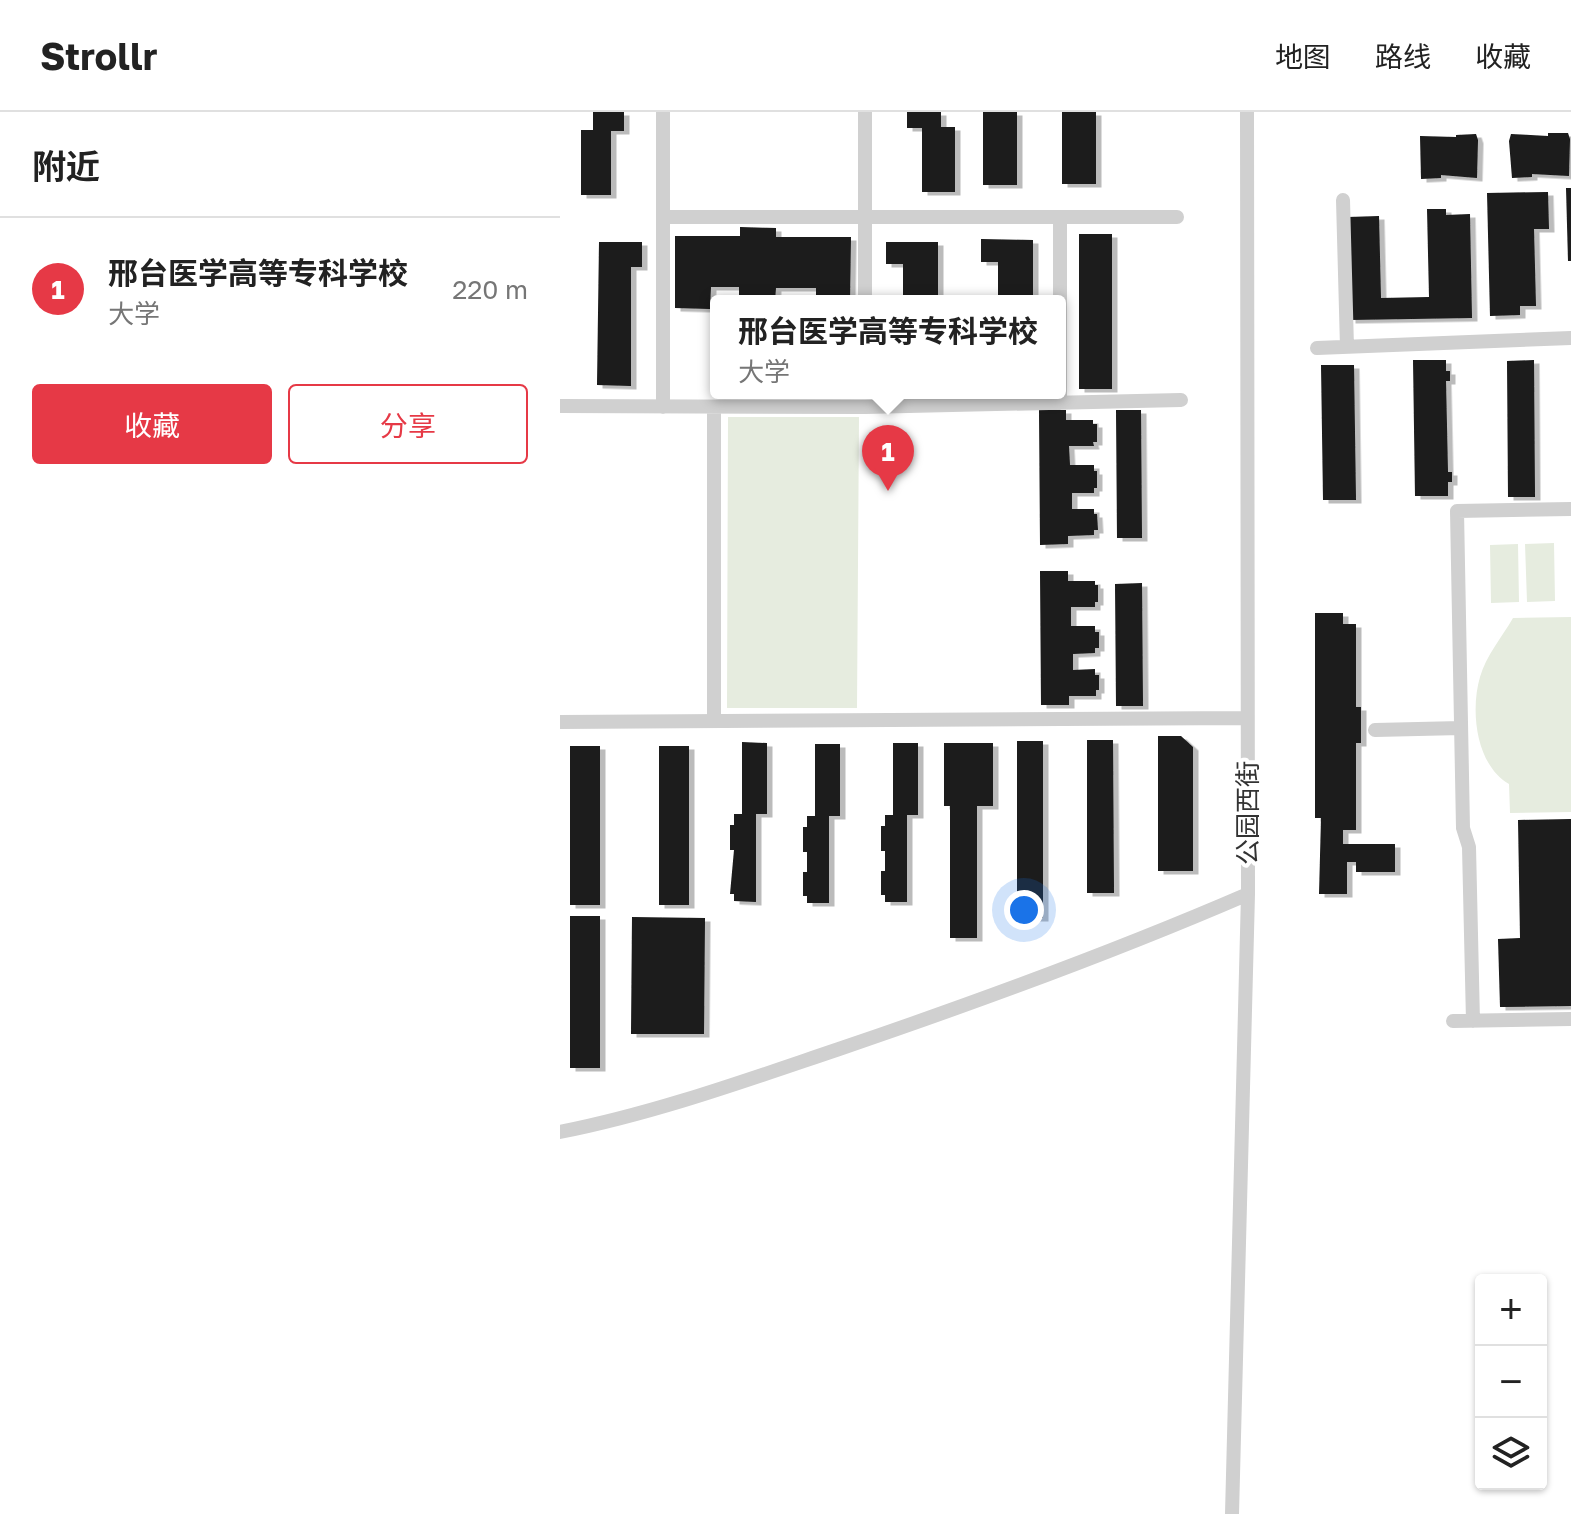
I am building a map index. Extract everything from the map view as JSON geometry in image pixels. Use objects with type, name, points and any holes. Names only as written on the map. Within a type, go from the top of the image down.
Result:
[{"type":"street","points":[[663,112],[663,407]]},
{"type":"street","points":[[865,112],[865,295]]},
{"type":"street","name":"公园西街","points":[[1232,1514],[1248,894],[1247,112]]},
{"type":"street","points":[[1343,200],[1347,347]]},
{"type":"street","points":[[663,217],[1177,217]]},
{"type":"street","points":[[1060,217],[1060,295]]},
{"type":"street","points":[[1317,348],[1571,338]]},
{"type":"street","points":[[560,406],[714,407],[865,400],[1060,403],[1181,400]]},
{"type":"street","points":[[714,407],[714,721]]},
{"type":"street","points":[[1473,1021],[1469,847],[1463,828],[1457,511],[1571,509]]},
{"type":"street","points":[[560,722],[1247,718]]},
{"type":"street","points":[[1375,730],[1461,728]]},
{"type":"street","points":[[560,1132],[626,1119],[831,1052],[1134,943],[1248,894]]},
{"type":"street","points":[[1453,1021],[1571,1019]]},
{"type":"shaded area","points":[[728,417],[859,417],[857,708],[727,708]]},
{"type":"shaded area","points":[[1554,543],[1555,601],[1527,602],[1525,544]]},
{"type":"shaded area","points":[[1518,544],[1519,602],[1491,603],[1490,545]]},
{"type":"shaded area","points":[[1571,617],[1571,812],[1510,813],[1509,784],[1489,764],[1478,736],[1476,705],[1480,677],[1490,654],[1513,618]]},
{"type":"building","points":[[593,112],[624,112],[624,131],[611,131],[611,195],[581,195],[581,130],[593,130]]},
{"type":"building","points":[[907,112],[941,112],[941,127],[955,127],[955,192],[922,192],[922,128],[907,128]]},
{"type":"building","points":[[983,112],[1017,112],[1017,185],[983,185]]},
{"type":"building","points":[[1062,112],[1096,112],[1096,184],[1062,184]]},
{"type":"building","points":[[1548,133],[1568,133],[1569,176],[1532,174],[1532,177],[1512,178],[1511,134],[1548,136]]},
{"type":"building","points":[[1476,134],[1477,178],[1441,175],[1441,178],[1421,179],[1420,136]]},
{"type":"building","points":[[1566,188],[1571,188],[1571,261],[1568,261]]},
{"type":"building","points":[[1548,192],[1549,229],[1534,229],[1536,306],[1520,306],[1520,315],[1490,316],[1487,193]]},
{"type":"building","points":[[1427,209],[1446,209],[1446,215],[1470,214],[1472,318],[1350,320],[1348,217],[1379,216],[1381,298],[1429,297]]},
{"type":"building","points":[[740,227],[776,228],[776,237],[851,237],[850,295],[816,295],[816,288],[776,288],[775,295],[739,295],[739,287],[711,287],[710,309],[675,308],[675,236],[740,236]]},
{"type":"building","points":[[1079,234],[1112,234],[1112,389],[1079,389]]},
{"type":"building","points":[[981,239],[1033,240],[1033,295],[998,295],[998,262],[981,262]]},
{"type":"building","points":[[599,242],[642,242],[642,267],[631,267],[631,386],[597,385]]},
{"type":"building","points":[[886,242],[938,242],[938,295],[903,295],[903,264],[886,264]]},
{"type":"building","points":[[1413,360],[1446,360],[1446,371],[1450,371],[1450,381],[1446,381],[1448,472],[1452,472],[1448,496],[1415,496]]},
{"type":"building","points":[[1534,360],[1535,497],[1508,497],[1507,361]]},
{"type":"building","points":[[1321,365],[1354,365],[1356,500],[1323,500]]},
{"type":"building","points":[[1039,410],[1066,410],[1066,420],[1093,420],[1093,424],[1097,424],[1097,442],[1093,442],[1094,446],[1069,446],[1070,465],[1094,465],[1094,471],[1097,471],[1094,493],[1072,493],[1072,509],[1094,509],[1098,530],[1094,530],[1094,535],[1068,536],[1068,544],[1040,545]]},
{"type":"building","points":[[1116,410],[1141,410],[1142,538],[1117,538]]},
{"type":"building","points":[[1040,571],[1068,571],[1068,581],[1095,581],[1098,585],[1095,607],[1071,607],[1071,626],[1095,626],[1095,632],[1099,632],[1099,648],[1095,648],[1095,653],[1073,654],[1073,670],[1095,669],[1095,675],[1099,675],[1099,690],[1096,690],[1096,696],[1069,696],[1069,705],[1041,705]]},
{"type":"building","points":[[1142,583],[1143,706],[1116,706],[1115,584]]},
{"type":"building","points":[[1315,613],[1343,613],[1343,624],[1356,624],[1356,707],[1361,707],[1361,743],[1356,743],[1356,830],[1343,830],[1343,844],[1395,844],[1395,872],[1356,872],[1356,862],[1347,862],[1347,894],[1319,894],[1321,818],[1315,818]]},
{"type":"building","points":[[1158,736],[1181,736],[1193,747],[1193,871],[1158,871]]},
{"type":"building","points":[[1087,740],[1113,740],[1114,893],[1087,893]]},
{"type":"building","points":[[1017,741],[1043,741],[1043,918],[1017,918]]},
{"type":"building","points":[[742,742],[767,743],[767,814],[756,814],[756,902],[734,901],[734,894],[730,894],[734,850],[730,850],[730,825],[734,825],[734,814],[742,814]]},
{"type":"building","points":[[893,743],[918,743],[918,815],[907,815],[907,902],[885,902],[885,895],[881,895],[885,851],[881,851],[881,826],[885,826],[885,815],[893,815]]},
{"type":"building","points":[[944,743],[993,743],[993,806],[977,806],[977,938],[950,938],[950,806],[944,806]]},
{"type":"building","points":[[815,744],[840,744],[840,816],[829,816],[829,903],[807,903],[807,896],[803,896],[807,852],[803,852],[803,827],[807,827],[807,816],[815,816]]},
{"type":"building","points":[[570,746],[600,746],[600,905],[570,905]]},
{"type":"building","points":[[659,746],[689,746],[689,905],[659,905]]},
{"type":"building","points":[[1571,819],[1571,1006],[1500,1007],[1498,939],[1520,938],[1518,820]]},
{"type":"building","points":[[570,916],[600,916],[600,1068],[570,1068]]},
{"type":"building","points":[[632,917],[705,918],[704,1034],[631,1034]]},
{"type":"place","name":"邢台医学高等专科学校","points":[[888,491]]}]
